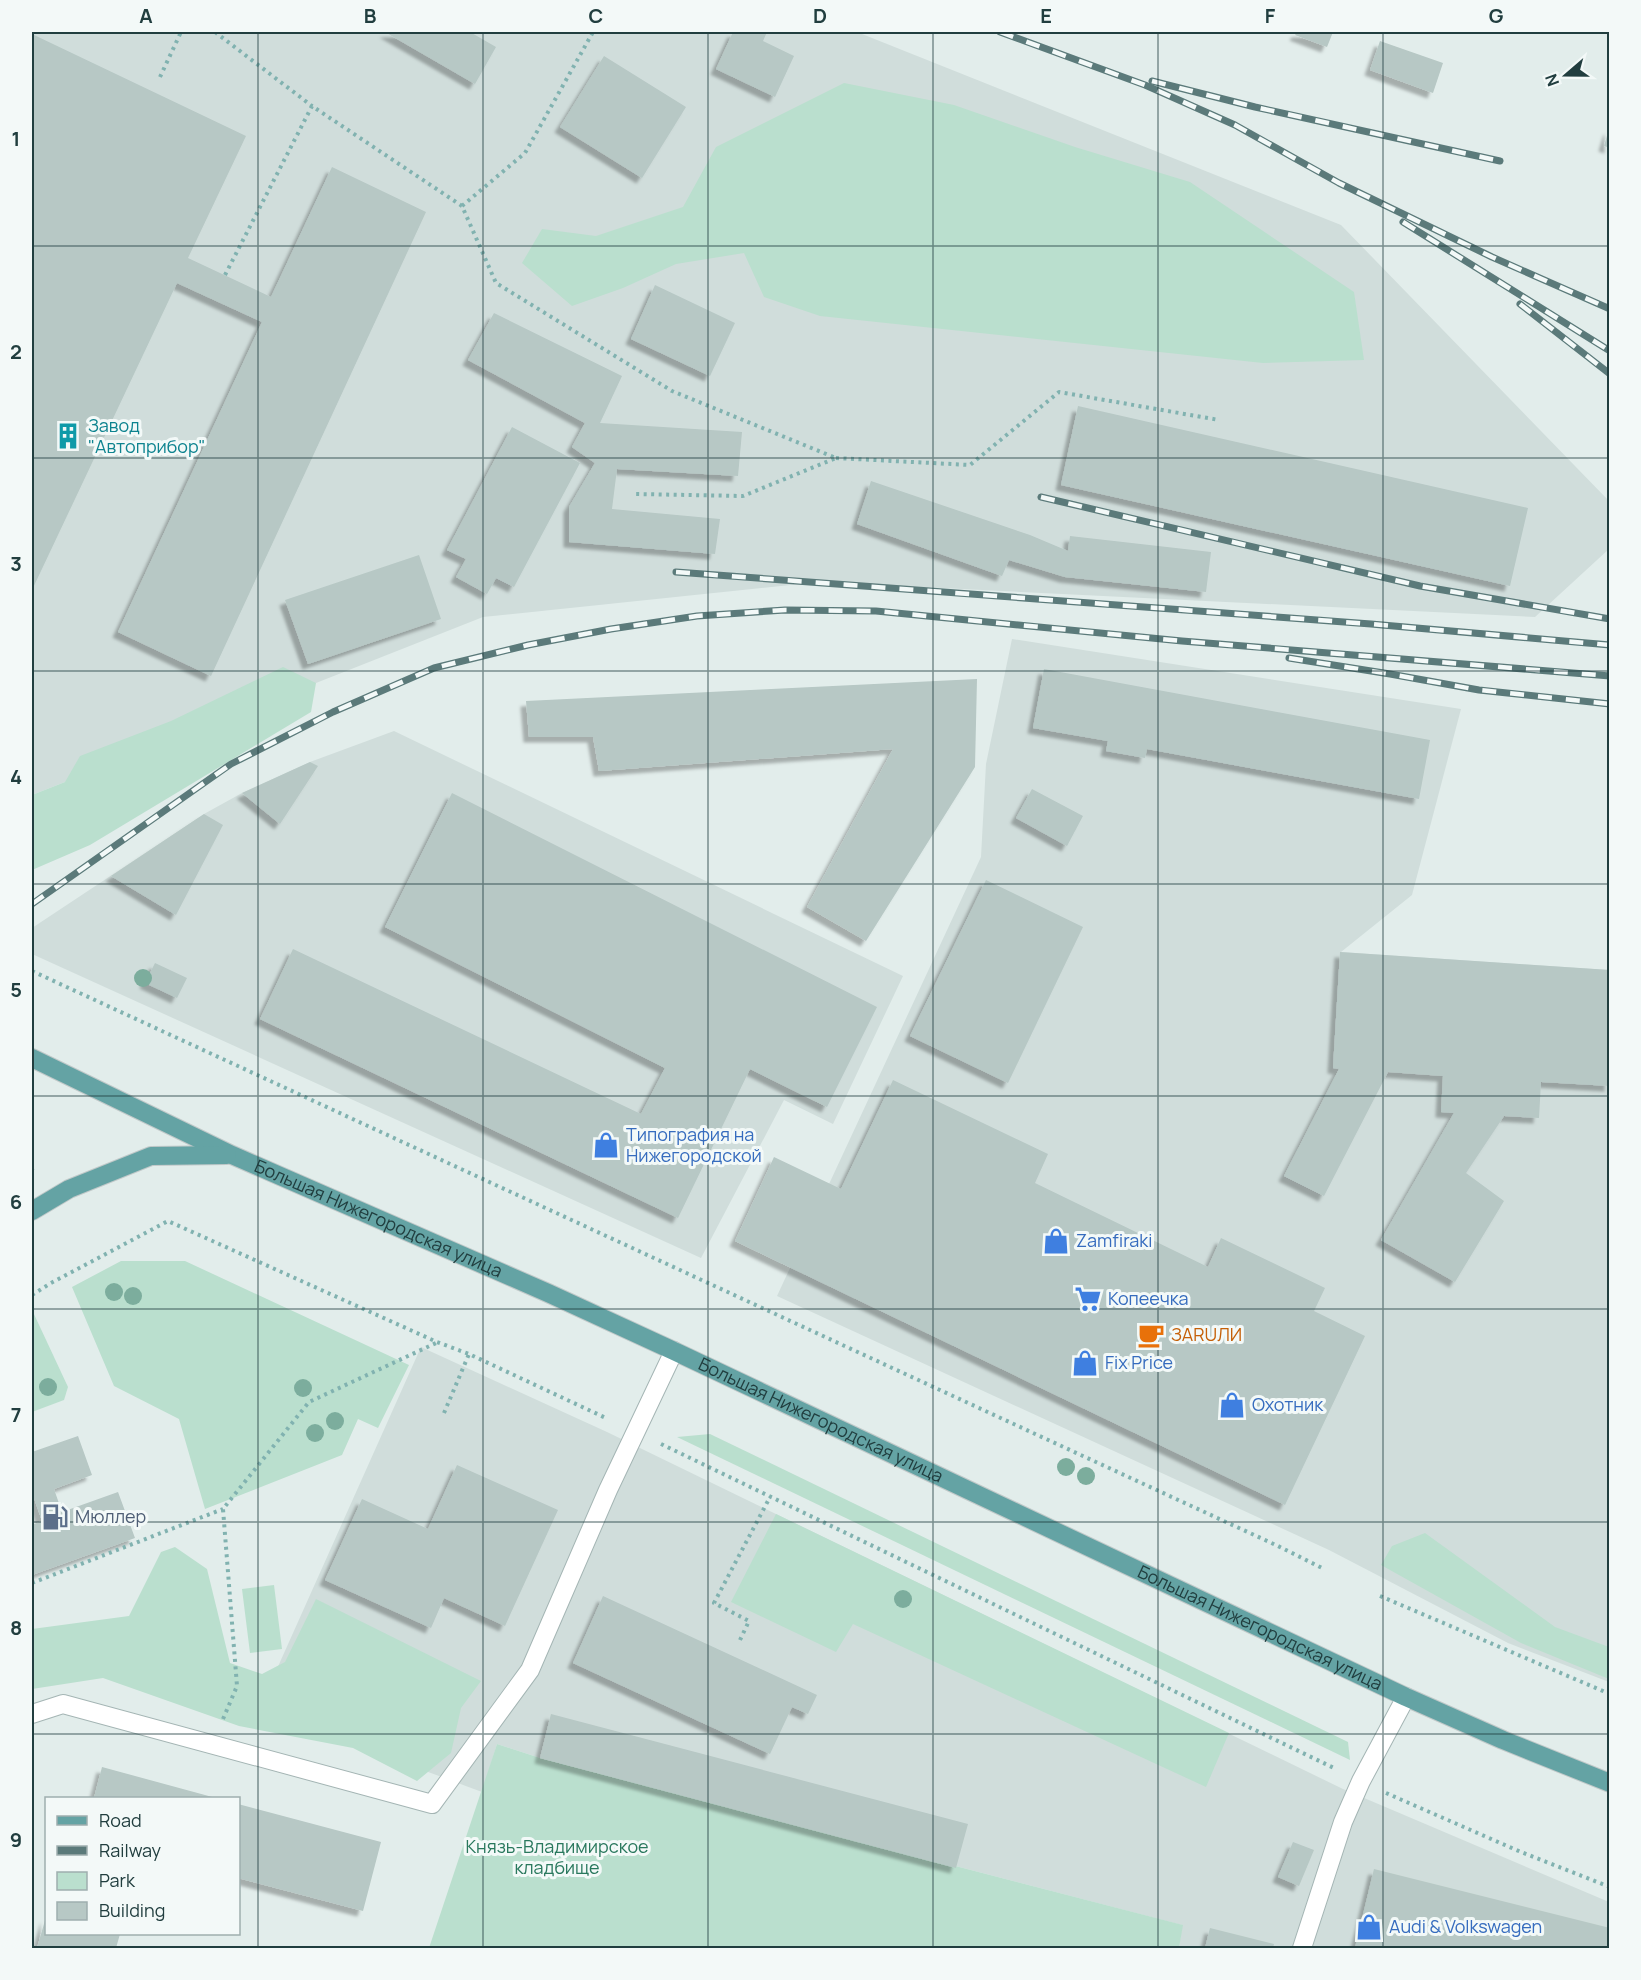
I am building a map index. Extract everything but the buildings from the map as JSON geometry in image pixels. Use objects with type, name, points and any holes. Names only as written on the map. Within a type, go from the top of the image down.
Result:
[{"type":"main road","name":"Большая Нижегородская улица","points":[[32,1058],[232,1155],[548,1293],[674,1351],[1406,1697],[1503,1740],[1610,1783]]},
{"type":"main road","points":[[32,1211],[69,1189],[152,1156],[232,1155]]},
{"type":"lane","points":[[32,1714],[63,1704],[432,1804],[530,1670],[608,1490],[674,1351]]},
{"type":"lane","points":[[1302,1948],[1340,1832],[1361,1781],[1406,1697]]},
{"type":"path","points":[[160,77],[181,32]]},
{"type":"path","points":[[215,32],[312,106],[462,206],[496,283],[672,390],[837,458],[970,465],[1059,392],[1219,420]]},
{"type":"path","points":[[462,206],[525,153],[593,32]]},
{"type":"path","points":[[225,275],[312,106]]},
{"type":"path","points":[[635,494],[743,496],[837,458]]},
{"type":"path","points":[[32,971],[1278,1546],[1322,1569]]},
{"type":"path","points":[[32,1295],[168,1221],[436,1342],[469,1354],[636,1432],[1361,1781],[1521,1852],[1610,1887]]},
{"type":"path","points":[[32,1583],[223,1509],[309,1402],[436,1342]]},
{"type":"path","points":[[444,1413],[469,1354]]},
{"type":"path","points":[[740,1640],[749,1621],[714,1603],[770,1497]]},
{"type":"path","points":[[211,1745],[237,1686],[223,1509]]},
{"type":"path","points":[[1380,1596],[1610,1694]]},
{"type":"shaded area","points":[[32,32],[857,32],[1341,225],[1609,501],[1609,549],[1535,617],[819,582],[483,617],[32,795]]},
{"type":"shaded area","points":[[1012,639],[1461,709],[1412,895],[1341,952],[1609,970],[1609,1682],[1508,1643],[1329,1550],[777,1296],[981,857],[986,764]]},
{"type":"shaded area","points":[[394,731],[903,976],[833,1124],[784,1100],[701,1258],[32,954],[32,928],[204,814],[242,793],[310,762]]},
{"type":"shaded area","points":[[421,1347],[607,1432],[1343,1789],[1609,1902],[1609,1948],[1179,1948],[1182,1925],[540,1758],[497,1744],[482,1792],[259,1709]]},
{"type":"green space","points":[[844,83],[954,105],[1075,147],[1190,182],[1354,292],[1364,360],[1263,363],[820,316],[764,297],[744,253],[676,264],[623,288],[572,306],[522,263],[542,229],[596,236],[683,207],[716,147]]},
{"type":"green space","points":[[283,667],[316,683],[311,712],[90,845],[32,870],[32,795],[65,782],[80,756],[171,721]]},
{"type":"green space","points":[[121,1261],[185,1261],[409,1365],[378,1428],[358,1419],[342,1455],[205,1509],[179,1419],[114,1386],[72,1287]]},
{"type":"green space","points":[[33,1312],[68,1387],[64,1400],[32,1412]]},
{"type":"green space","points":[[710,1434],[1348,1742],[1350,1760],[677,1437]]},
{"type":"green space","points":[[776,1514],[1229,1733],[1206,1787],[853,1624],[836,1652],[731,1602]]},
{"type":"green space","points":[[1425,1533],[1555,1627],[1609,1647],[1609,1679],[1521,1643],[1381,1565],[1392,1546]]},
{"type":"green space","points":[[175,1547],[207,1569],[230,1663],[262,1674],[285,1662],[316,1599],[481,1681],[461,1708],[451,1753],[417,1781],[353,1748],[239,1726],[103,1678],[32,1689],[32,1629],[129,1616],[161,1552]]},
{"type":"green space","points":[[274,1585],[282,1649],[250,1653],[242,1589]]},
{"type":"green space","name":"Князь-Владимирское кладбище","points":[[497,1744],[540,1758],[1183,1925],[1179,1948],[429,1948]]},
{"type":"railway","points":[[1000,32],[1145,85],[1235,125],[1339,183],[1492,257],[1610,309]]},
{"type":"railway","points":[[1152,81],[1255,107],[1500,161]]},
{"type":"railway","points":[[1403,222],[1610,351]]},
{"type":"railway","points":[[1520,304],[1610,374]]},
{"type":"railway","points":[[1041,497],[1420,586],[1610,619]]},
{"type":"railway","points":[[676,572],[1371,624],[1610,645]]},
{"type":"railway","points":[[32,904],[231,764],[333,712],[434,668],[528,645],[697,616],[785,610],[876,611],[1182,641],[1610,676]]},
{"type":"railway","points":[[1289,658],[1479,690],[1610,704]]},
{"type":"place","name":"Завод \"Автоприбор\"","points":[[68,436]]},
{"type":"place","name":"Типография на Нижегородской","points":[[606,1145]]},
{"type":"place","name":"Zamfiraki","points":[[1056,1241]]},
{"type":"place","name":"Копеечка","points":[[1088,1299]]},
{"type":"place","name":"ЗАRUЛИ","points":[[1151,1335]]},
{"type":"place","name":"Fix Price","points":[[1085,1363]]},
{"type":"place","name":"Охотник","points":[[1232,1405]]},
{"type":"place","name":"Мюллер","points":[[55,1517]]},
{"type":"place","name":"Audi & Volkswagen","points":[[1369,1927]]}]
